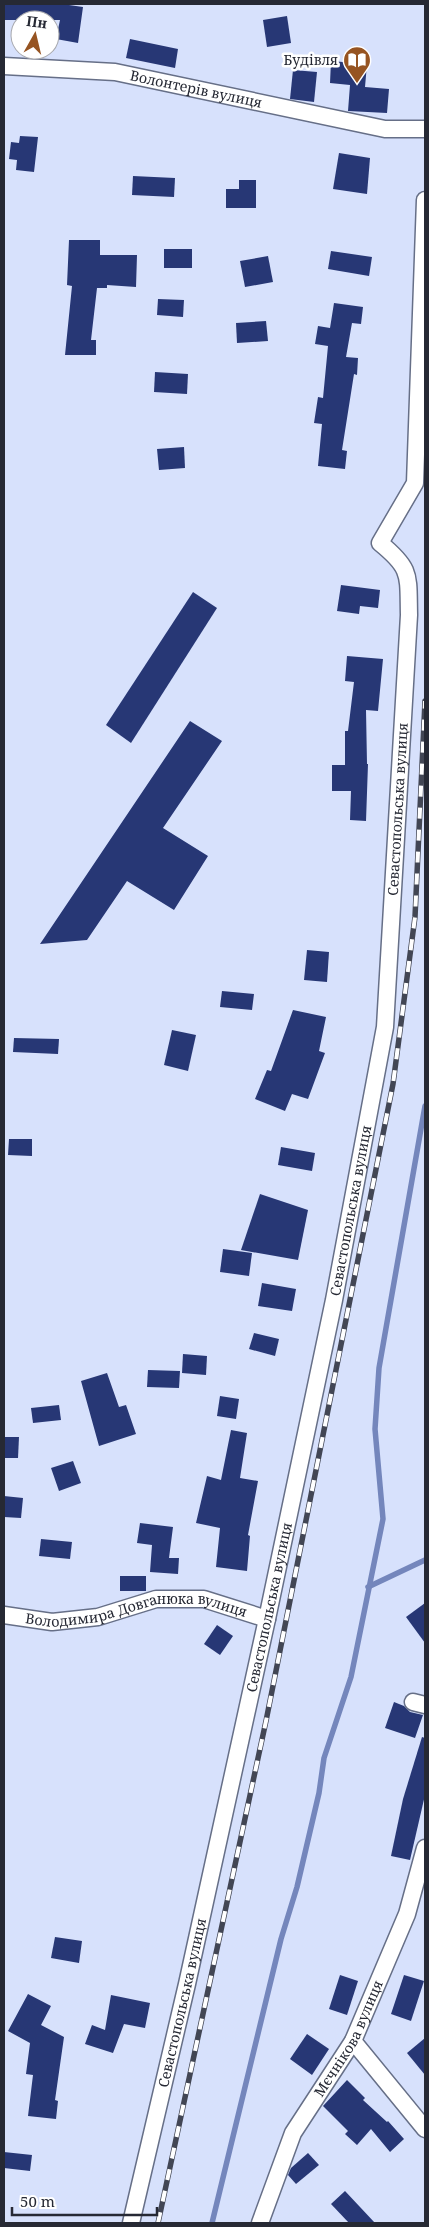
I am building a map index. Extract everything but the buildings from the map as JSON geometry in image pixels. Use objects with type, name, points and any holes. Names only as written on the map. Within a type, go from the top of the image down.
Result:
[{"type":"street","name":"Волонтерів вулиця","points":[[4,66],[115,72],[385,129],[425,129]]},
{"type":"street","name":"Севастопольська вулиця","points":[[131,2223],[187,1984],[267,1620],[334,1300],[386,1027],[409,615],[408,574],[399,558],[380,543],[415,482],[425,200]]},
{"type":"street","name":"Володимира Довганюка вулиця","points":[[4,1615],[52,1622],[98,1617],[156,1599],[204,1599],[267,1620]]},
{"type":"street","name":"Мєчнікова вулиця","points":[[260,2223],[293,2134],[352,2041],[407,1914],[425,1848]]},
{"type":"street","points":[[352,2041],[425,2129]]},
{"type":"waterway","points":[[212,2223],[281,1939],[297,1887],[319,1793],[324,1758],[351,1677],[383,1519],[375,1429],[379,1368],[425,1106]]},
{"type":"waterway","points":[[368,1587],[425,1560]]},
{"type":"railway","points":[[158,2223],[266,1721],[393,1084],[415,917],[425,701]]},
{"type":"place","name":"Будівля","points":[[357,84]]}]
